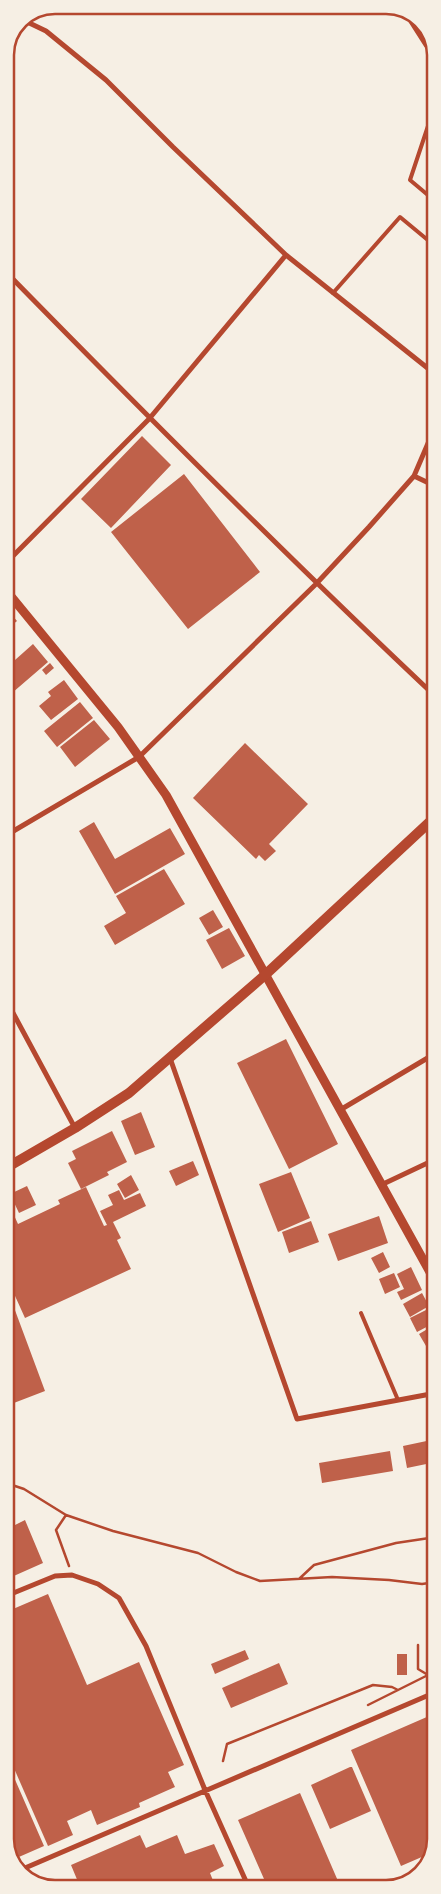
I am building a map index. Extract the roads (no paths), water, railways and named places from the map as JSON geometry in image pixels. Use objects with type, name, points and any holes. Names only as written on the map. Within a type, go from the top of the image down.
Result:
[{"type":"main road","points":[[14,1163],[75,1128],[129,1093],[265,975],[427,825]]},
{"type":"street","points":[[30,23],[46,31],[106,80],[286,255],[427,368]]},
{"type":"street","points":[[412,23],[425,44]]},
{"type":"street","points":[[14,555],[150,419],[286,255]]},
{"type":"street","points":[[14,280],[316,584],[427,688]]},
{"type":"street","points":[[14,831],[139,757],[316,584],[414,476],[427,446]]},
{"type":"street","points":[[414,476],[427,482]]},
{"type":"street","points":[[14,600],[118,727],[166,795],[427,1267]]},
{"type":"street","points":[[14,1013],[75,1128]]},
{"type":"street","points":[[170,1058],[297,1420],[427,1395]]},
{"type":"street","points":[[340,1110],[427,1058]]},
{"type":"street","points":[[381,1185],[427,1163]]},
{"type":"street","points":[[14,1593],[55,1576],[72,1575],[98,1584],[119,1598],[146,1646],[205,1790],[245,1880]]},
{"type":"street","points":[[26,1868],[427,1696]]},
{"type":"lane","points":[[427,129],[410,180],[427,194]]},
{"type":"lane","points":[[333,293],[400,218],[427,240]]},
{"type":"lane","points":[[360,1313],[398,1400]]}]
